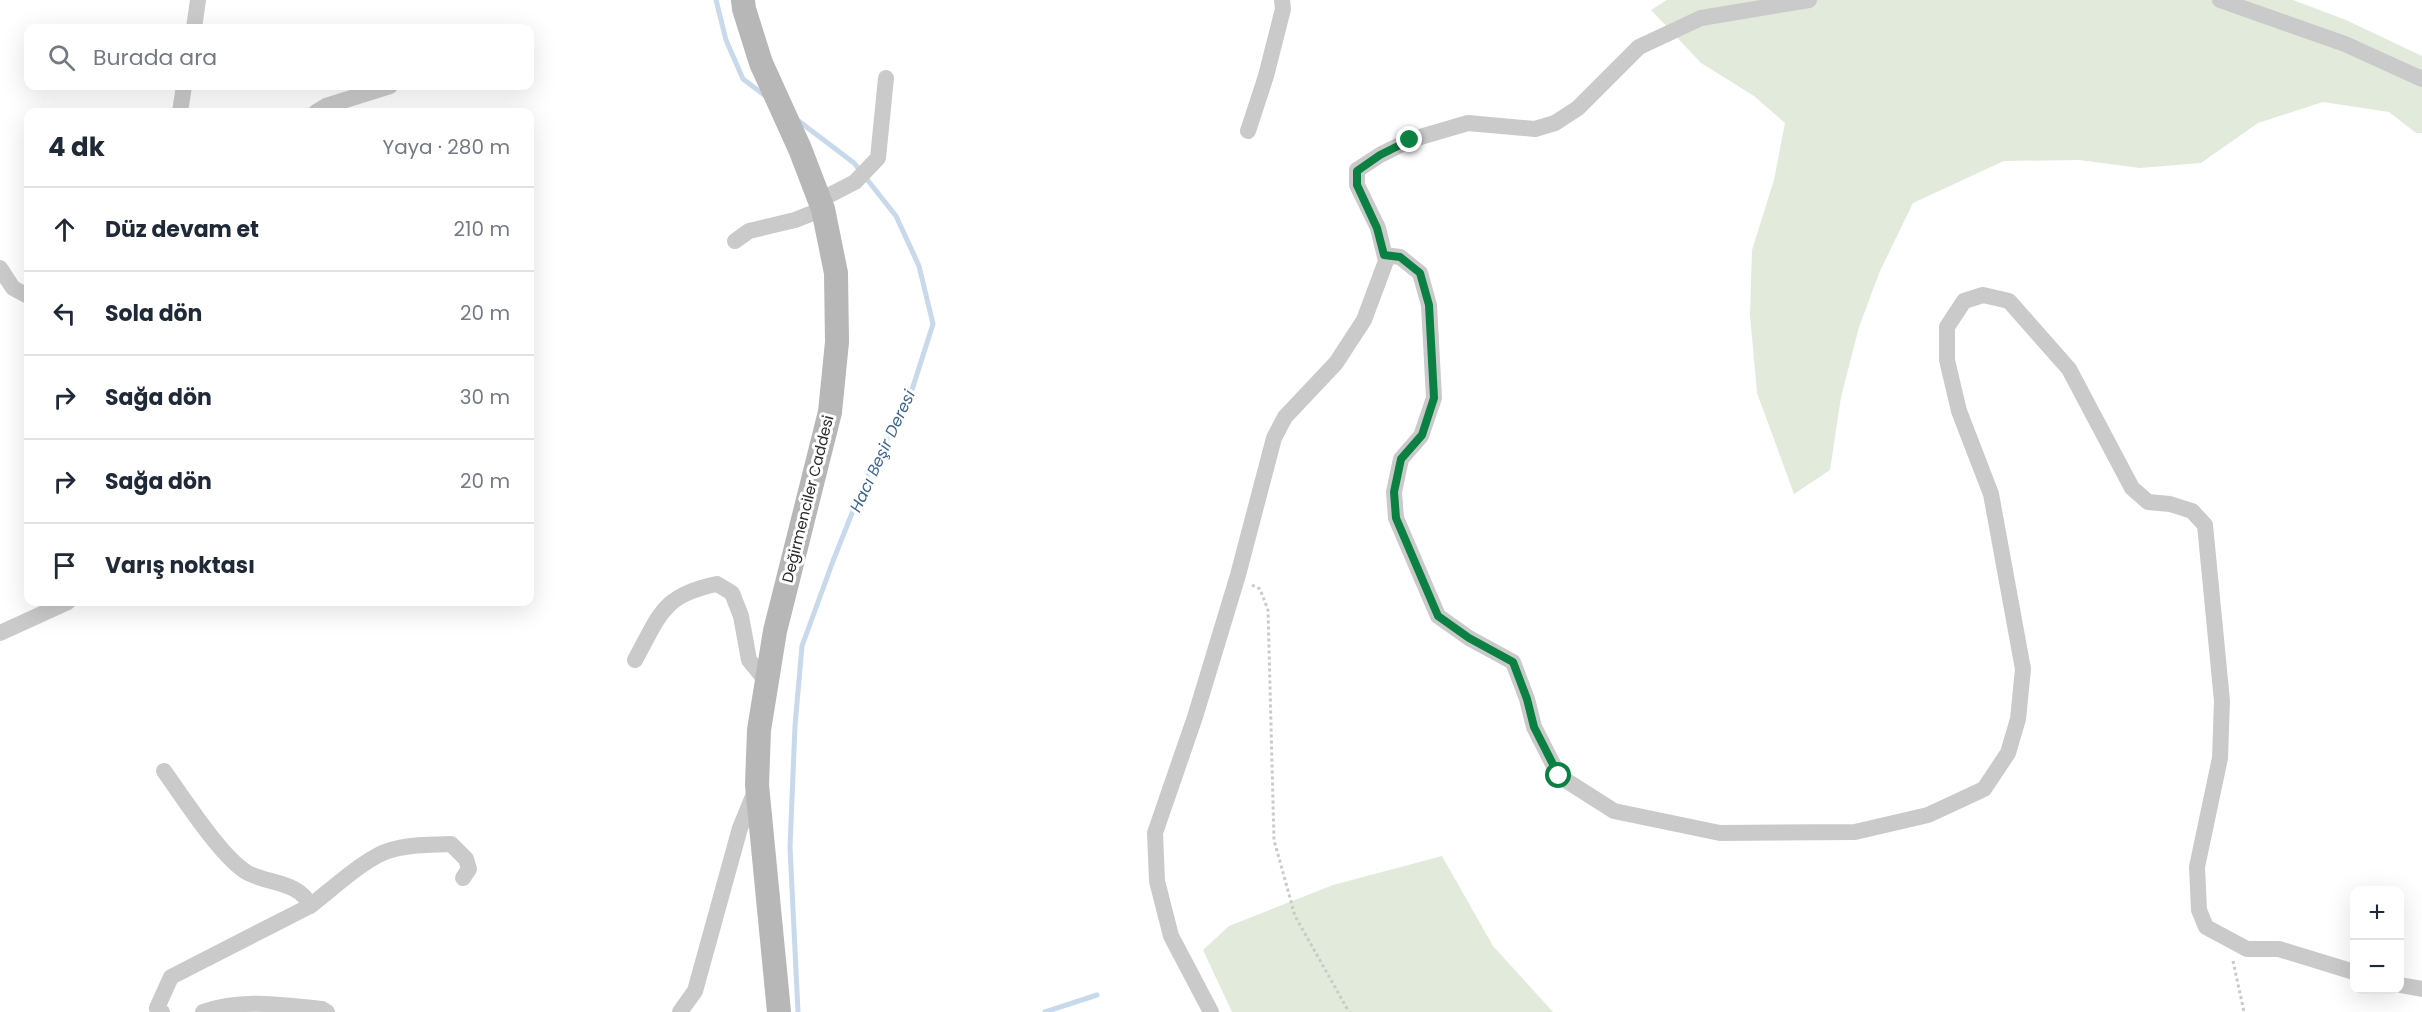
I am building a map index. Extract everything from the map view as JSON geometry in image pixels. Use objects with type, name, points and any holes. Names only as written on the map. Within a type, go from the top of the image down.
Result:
[{"type":"main road","name":"Değirmenciler Caddesi","points":[[743,0],[761,63],[800,149],[822,205],[836,273],[837,342],[830,412],[775,631],[759,730],[757,785],[779,1012]]},
{"type":"street","points":[[195,24],[198,0]]},
{"type":"street","points":[[1248,131],[1266,76],[1283,9],[1282,0]]},
{"type":"street","points":[[1210,1012],[1171,936],[1157,881],[1155,833],[1195,717],[1238,575],[1274,438],[1285,417],[1336,363],[1364,320],[1386,261],[1377,228],[1357,185],[1357,171],[1380,155],[1410,140],[1468,123],[1535,129],[1555,123],[1578,108],[1639,47],[1649,42],[1701,18],[1809,0]]},
{"type":"street","points":[[2220,0],[2345,44],[2422,79]]},
{"type":"street","points":[[735,241],[749,231],[795,220],[822,205],[855,182],[878,158],[886,78]]},
{"type":"street","points":[[181,108],[183,90]]},
{"type":"street","points":[[323,108],[377,90]]},
{"type":"street","points":[[1384,255],[1400,257],[1420,273],[1429,305],[1434,398],[1422,435],[1401,459],[1394,492],[1396,518],[1438,616],[1469,638],[1513,662],[1527,699],[1534,727],[1559,776],[1614,812],[1720,833],[1855,832],[1928,815],[1984,789],[2008,753],[2018,719],[2023,669],[1991,494],[1959,411],[1947,360],[1947,327],[1964,301],[1983,295],[2009,301],[2069,369],[2132,488],[2148,502],[2170,504],[2192,511],[2205,525],[2222,700],[2220,758],[2197,867],[2199,910],[2206,927],[2247,949],[2280,949],[2350,970]]},
{"type":"street","points":[[0,268],[14,288],[24,294]]},
{"type":"street","points":[[635,660],[664,607],[691,589],[717,584],[732,593],[741,616],[749,660],[766,681]]},
{"type":"street","points":[[0,633],[60,606]]},
{"type":"street","points":[[164,771],[230,860],[248,873],[297,890],[306,897],[310,906]]},
{"type":"street","points":[[680,1012],[695,991],[740,828],[757,785]]},
{"type":"street","points":[[162,1012],[157,1008],[171,977],[310,906],[388,850],[408,846],[451,844],[466,859],[469,869],[463,878]]},
{"type":"street","points":[[2404,986],[2422,989]]},
{"type":"street","points":[[203,1012],[224,1005],[254,1002],[321,1009],[327,1012]]},
{"type":"path","points":[[1238,575],[1260,589],[1268,610],[1274,840],[1295,916],[1349,1012]]},
{"type":"path","points":[[2229,939],[2244,1012]]},
{"type":"green space","points":[[1667,0],[2293,0],[2346,20],[2422,56],[2422,133],[2416,133],[2389,112],[2323,102],[2258,123],[2201,163],[2140,168],[2079,160],[2004,161],[1913,203],[1880,271],[1859,327],[1841,397],[1830,470],[1794,494],[1757,393],[1750,315],[1752,250],[1774,180],[1785,123],[1754,96],[1701,63],[1651,10]]},
{"type":"green space","points":[[1442,856],[1493,946],[1553,1012],[1232,1012],[1203,950],[1229,926],[1333,885]]},
{"type":"waterway","name":"Hacı Beşir Deresi","points":[[716,0],[726,40],[743,79],[767,97]]},
{"type":"waterway","name":"Hacı Beşir Deresi","points":[[796,119],[854,163],[896,216],[919,266],[933,324],[911,393],[864,483],[802,646],[795,726],[790,847],[798,1012]]},
{"type":"waterway","name":"Hacı Beşir Deresi","points":[[1045,1012],[1097,995]]},
{"type":"route","points":[[1410,140],[1380,155],[1357,171],[1357,185],[1377,228],[1384,255],[1400,257],[1420,273],[1429,305],[1434,398],[1422,435],[1401,459],[1394,492],[1396,518],[1438,616],[1469,638],[1513,662],[1527,699],[1534,727],[1559,776]]}]
